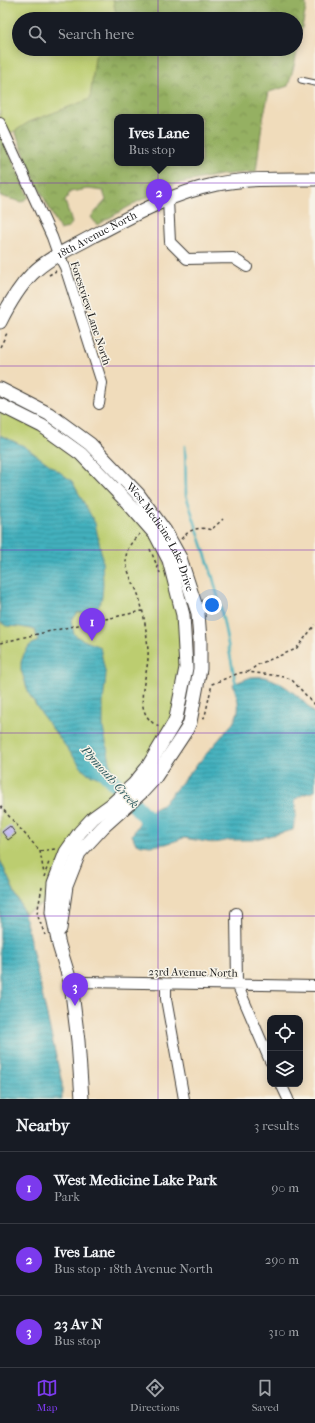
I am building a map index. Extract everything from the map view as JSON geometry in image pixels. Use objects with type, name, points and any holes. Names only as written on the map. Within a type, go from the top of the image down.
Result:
[{"type":"street","name":"Forestview Lane North","points":[[0,123],[65,267],[102,383],[99,404]]},
{"type":"street","name":"18th Avenue North","points":[[4,326],[15,294],[32,274],[58,254],[146,209],[184,192],[213,185],[273,178],[315,179]]},
{"type":"street","points":[[168,200],[170,242],[187,259],[233,258],[247,267]]},
{"type":"street","name":"West Medicine Lake Drive","points":[[0,389],[49,414],[90,444],[138,494],[165,530],[174,546],[180,558],[198,613],[200,633],[200,669],[190,722],[187,729],[154,779],[138,788],[115,809],[93,818],[80,832],[66,852],[54,883],[52,900],[53,943],[71,984],[78,1041],[82,1099]]},
{"type":"street","name":"West Medicine Lake Drive","points":[[0,405],[42,426],[81,454],[156,535],[169,560],[183,615],[186,668],[176,718],[147,768],[138,788]]},
{"type":"street","points":[[236,913],[236,984],[267,1054]]},
{"type":"street","name":"23rd Avenue North","points":[[71,984],[84,982],[315,986]]},
{"type":"street","points":[[166,984],[166,999],[184,1099]]},
{"type":"street","points":[[282,1087],[288,1099]]},
{"type":"lane","points":[[301,80],[315,83]]},
{"type":"path","points":[[48,276],[54,271],[65,267]]},
{"type":"path","points":[[0,347],[4,326]]},
{"type":"path","points":[[174,546],[189,531],[200,528],[211,530],[223,519]]},
{"type":"path","points":[[140,534],[129,546],[126,555],[126,567],[143,611],[148,653],[143,686],[143,709],[147,718],[162,729]]},
{"type":"path","points":[[150,549],[161,574]]},
{"type":"path","points":[[0,643],[143,611]]},
{"type":"path","points":[[248,672],[259,664],[296,649],[315,625]]},
{"type":"path","points":[[190,722],[201,721],[205,716],[212,684],[239,673],[248,672],[291,679],[315,705]]},
{"type":"path","points":[[0,806],[40,851],[44,874],[37,914],[53,943]]},
{"type":"path","points":[[40,851],[55,849]]},
{"type":"green space","points":[[0,0],[113,0],[116,12],[12,12],[12,56],[96,56],[90,99],[29,122],[15,131],[2,136],[0,132]]},
{"type":"green space","points":[[113,0],[306,0],[303,22],[303,12],[116,12]]},
{"type":"green space","points":[[95,56],[296,56],[288,86],[269,92],[262,124],[256,172],[220,175],[175,184],[137,202],[97,225],[91,217],[106,200],[103,191],[88,189],[70,192],[65,201],[72,223],[68,228],[60,230],[35,180],[15,131],[29,122],[90,99]]},
{"type":"green space","points":[[0,132],[29,197],[22,202],[0,196]]},
{"type":"green space","points":[[0,405],[81,454],[155,535],[183,615],[176,718],[147,768],[93,818],[52,900],[24,913],[0,860]]},
{"type":"water","points":[[0,435],[24,446],[72,481],[95,523],[102,556],[102,597],[99,606],[92,612],[78,612],[71,621],[74,634],[79,638],[100,647],[106,676],[103,702],[103,728],[112,771],[104,780],[85,772],[42,715],[29,694],[21,670],[21,662],[29,646],[38,641],[35,630],[6,626],[0,622]]},
{"type":"water","points":[[251,677],[264,677],[278,682],[299,698],[315,715],[315,791],[302,795],[295,800],[296,815],[293,830],[252,840],[231,840],[213,843],[184,838],[166,844],[150,846],[136,844],[132,835],[141,820],[151,811],[162,805],[233,723],[238,713],[238,700],[233,684]]},
{"type":"water","points":[[0,860],[24,913],[62,1083],[62,1099],[0,1099]]},
{"type":"building","points":[[10,826],[16,834],[8,840],[2,832]]},
{"type":"waterway","points":[[185,446],[186,495],[213,578],[221,609],[236,685]]},
{"type":"waterway","name":"Plymouth Creek","points":[[93,760],[156,828],[160,827]]},
{"type":"place","name":"Ives Lane","points":[[159,212]]},
{"type":"place","name":"West Medicine Lake Park","points":[[92,641]]},
{"type":"place","name":"23 Av N","points":[[75,1006]]}]
